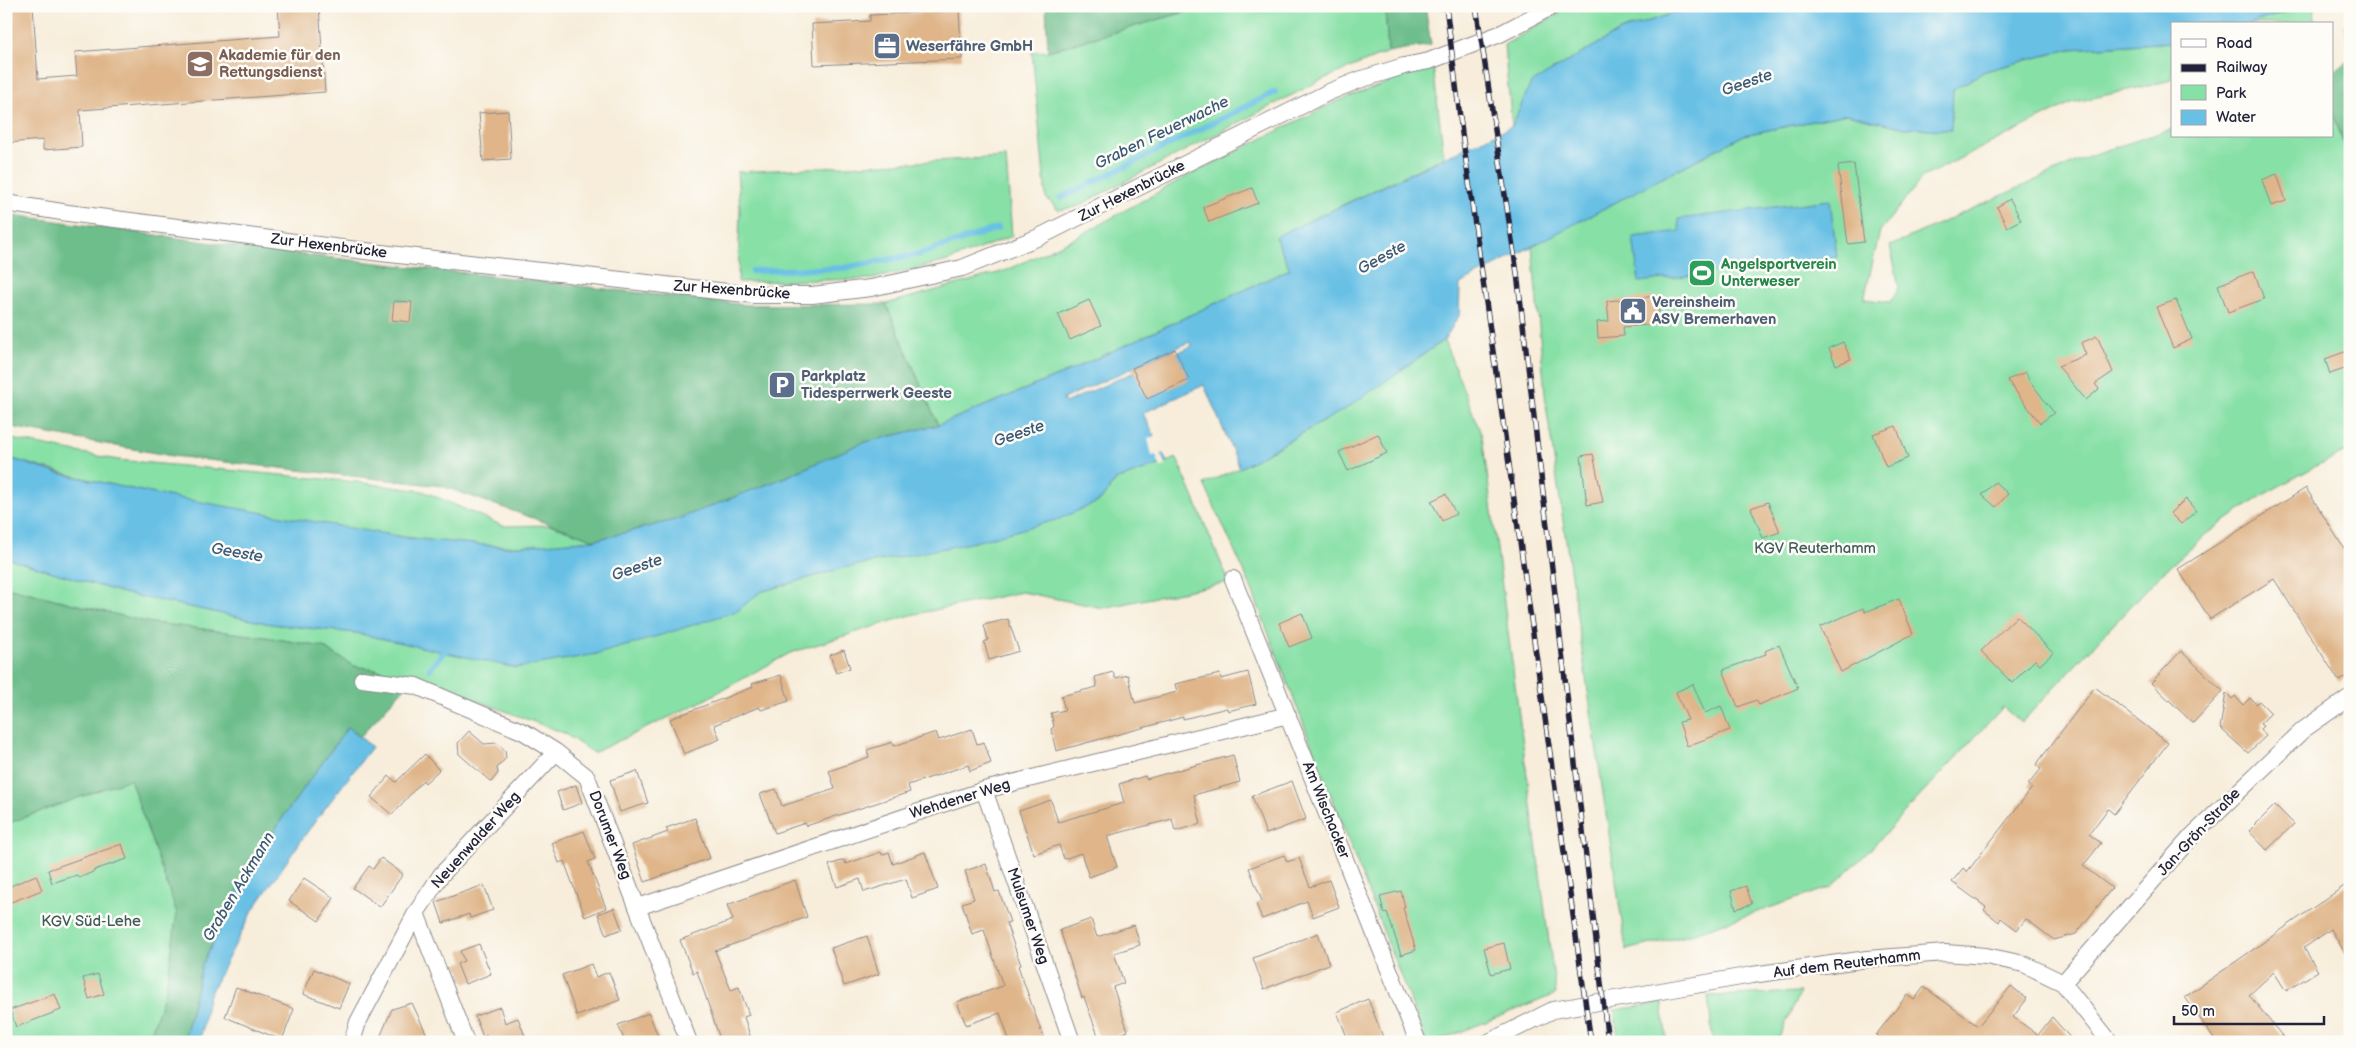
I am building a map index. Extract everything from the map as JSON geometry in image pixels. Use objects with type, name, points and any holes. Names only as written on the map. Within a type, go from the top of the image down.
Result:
[{"type":"street","name":"Zur Hexenbrücke","points":[[6,203],[68,213],[381,253],[754,294],[812,295],[870,288],[962,268],[1039,237],[1329,92],[1359,80],[1404,66],[1429,62],[1500,34],[1553,6]]},
{"type":"street","name":"Am Wischacker","points":[[1233,578],[1418,1042]]},
{"type":"street","name":"Dorumer Weg","points":[[362,679],[416,686],[524,732],[556,752],[587,777],[689,1042]]},
{"type":"street","name":"Jan-Grön-Straße","points":[[2064,983],[2192,836],[2303,730],[2350,697]]},
{"type":"street","name":"Wehdener Weg","points":[[638,907],[984,790],[1288,715]]},
{"type":"street","name":"Neuenwalder Weg","points":[[352,1042],[358,1022],[416,913],[441,875],[556,752]]},
{"type":"street","name":"Mulsumer Weg","points":[[984,790],[1072,1042]]},
{"type":"street","points":[[416,913],[466,1042]]},
{"type":"street","name":"Auf dem Reuterhamm","points":[[1489,1042],[1554,1010],[1752,975],[1867,959],[1945,953],[1986,956],[2024,964],[2064,983],[2110,1042]]},
{"type":"green space","points":[[1046,6],[1206,6],[1048,51]]},
{"type":"green space","points":[[1206,6],[1385,6],[1388,52],[1319,81],[1076,207],[1058,210],[1046,198],[1032,52],[1048,51]]},
{"type":"green space","points":[[1385,6],[1425,6],[1431,45],[1388,52]]},
{"type":"green space","points":[[1572,6],[1694,6],[1620,31],[1532,83],[1512,126],[1504,45]]},
{"type":"green space","points":[[2303,6],[2315,6],[2314,22],[2255,22]]},
{"type":"green space","points":[[2350,23],[2350,160],[2334,116],[2334,71],[2349,60],[2345,25]]},
{"type":"green space","name":"KGV Reuterhamm","points":[[2171,42],[2171,80],[2071,103],[1923,177],[1880,231],[1864,299],[1890,302],[1899,287],[1890,246],[2091,155],[2171,129],[2171,138],[2334,138],[2334,116],[2350,160],[2350,450],[2263,495],[2206,534],[2161,574],[2021,723],[2003,707],[1867,853],[1831,887],[1686,936],[1626,950],[1546,405],[1532,246],[1744,135],[1847,114],[1905,128],[1950,130],[1953,90],[1985,71],[2070,49]]},
{"type":"green space","points":[[1433,66],[1444,157],[1275,237],[1290,269],[1067,372],[938,425],[886,304],[1005,271],[1077,237],[1178,181],[1335,102]]},
{"type":"green space","points":[[1006,157],[1012,236],[948,261],[872,279],[738,282],[740,207],[737,172]]},
{"type":"green space","points":[[6,214],[263,250],[747,305],[886,304],[938,425],[862,443],[781,479],[675,520],[595,540],[442,486],[172,456],[6,426]]},
{"type":"green space","points":[[1444,340],[1482,436],[1556,994],[1435,1042],[1426,1042],[1248,580],[1204,484],[1267,453],[1328,418]]},
{"type":"green space","points":[[6,438],[118,460],[357,482],[423,491],[503,526],[552,525],[595,540],[527,546],[479,545],[405,537],[268,515],[117,486],[43,468],[6,457]]},
{"type":"green space","points":[[1177,458],[1229,582],[1103,608],[1022,592],[911,615],[790,653],[695,705],[593,753],[564,733],[414,677],[354,666],[323,647],[266,637],[146,622],[6,587],[6,558],[123,593],[271,624],[356,633],[737,611],[760,592],[843,568],[893,558],[1100,501],[1116,480]]},
{"type":"green space","points":[[6,587],[146,622],[266,637],[323,647],[354,666],[414,677],[360,737],[348,727],[283,817],[239,889],[202,965],[184,1042],[148,1042],[166,989],[177,913],[130,779],[6,824]]},
{"type":"green space","name":"KGV Süd-Lehe","points":[[130,779],[177,913],[166,989],[148,1042],[6,1042],[6,824]]},
{"type":"green space","points":[[1800,992],[1777,1042],[1713,1042],[1708,996]]},
{"type":"green space","points":[[1662,1003],[1667,1042],[1619,1042],[1614,1010]]},
{"type":"water","name":"Geeste","points":[[1694,6],[2303,6],[2255,22],[2171,22],[2171,42],[2070,49],[1985,71],[1953,90],[1951,130],[1905,128],[1847,114],[1744,135],[1460,284],[1459,316],[1444,340],[1347,408],[1240,468],[1204,385],[1143,413],[1167,462],[1116,480],[1100,501],[1059,519],[975,542],[843,568],[760,592],[737,611],[597,654],[516,668],[356,633],[271,624],[123,593],[6,558],[6,457],[54,472],[155,494],[408,538],[506,547],[595,540],[675,520],[781,479],[862,443],[938,425],[1067,372],[1290,269],[1275,237],[1512,126],[1531,83],[1620,31]],"holes":[[[1190,342],[1192,346],[1065,403],[1063,399]]]},
{"type":"water","points":[[1830,200],[1837,257],[1639,282],[1633,237],[1680,231],[1678,219]]},
{"type":"water","points":[[348,727],[372,747],[310,828],[253,910],[208,997],[200,1042],[184,1042],[202,965],[239,889],[283,817]]},
{"type":"pier","points":[[1157,436],[1164,453],[1161,454],[1165,466],[1160,467],[1156,455],[1152,456],[1148,438]]},
{"type":"building","name":"Akademie für den Rettungsdienst","points":[[6,6],[33,6],[38,79],[77,76],[75,52],[280,36],[278,6],[319,6],[325,92],[80,110],[82,147],[43,150],[43,140],[6,143]]},
{"type":"building","name":"Weserfähre GmbH","points":[[959,11],[962,59],[814,65],[812,24],[870,21],[870,15]]},
{"type":"building","points":[[508,111],[511,159],[483,161],[479,113]]},
{"type":"building","points":[[1854,164],[1864,242],[1848,244],[1838,166]]},
{"type":"building","points":[[2277,174],[2286,201],[2271,206],[2262,180]]},
{"type":"building","points":[[1252,188],[1258,203],[1209,222],[1203,207]]},
{"type":"building","points":[[2010,199],[2021,220],[2007,227],[1997,207]]},
{"type":"building","points":[[2254,271],[2264,299],[2228,312],[2218,285]]},
{"type":"building","name":"Vereinsheim ASV Bremerhaven","points":[[1657,296],[1660,324],[1623,327],[1624,336],[1598,338],[1597,322],[1609,321],[1607,301]]},
{"type":"building","points":[[1089,300],[1101,326],[1070,340],[1058,314]]},
{"type":"building","points":[[2176,300],[2192,339],[2173,348],[2156,307]]},
{"type":"building","points":[[394,301],[412,302],[410,322],[392,320]]},
{"type":"building","points":[[2097,336],[2113,372],[2095,384],[2099,389],[2086,400],[2058,366],[2086,355],[2081,343]]},
{"type":"building","points":[[1843,342],[1851,359],[1836,365],[1829,348]]},
{"type":"building","points":[[1175,349],[1189,380],[1147,399],[1132,368]]},
{"type":"building","points":[[2350,350],[2350,367],[2330,374],[2325,359]]},
{"type":"building","points":[[2026,372],[2029,380],[2054,413],[2040,423],[2007,380]]},
{"type":"building","points":[[1896,426],[1908,458],[1886,467],[1873,434]]},
{"type":"building","points":[[1378,434],[1387,453],[1348,471],[1339,452]]},
{"type":"building","points":[[1593,454],[1603,502],[1587,505],[1581,456]]},
{"type":"building","points":[[1995,482],[2008,494],[1996,507],[1982,495]]},
{"type":"building","points":[[2306,488],[2350,558],[2350,674],[2339,681],[2274,579],[2210,619],[2178,569]]},
{"type":"building","points":[[1446,494],[1456,514],[1442,521],[1431,501]]},
{"type":"building","points":[[2186,499],[2196,511],[2181,524],[2170,513]]},
{"type":"building","points":[[1768,502],[1780,532],[1763,538],[1751,508]]},
{"type":"building","points":[[1899,599],[1913,634],[1841,672],[1820,627],[1863,608],[1865,612]]},
{"type":"building","points":[[1302,613],[1312,638],[1289,647],[1279,623]]},
{"type":"building","points":[[2017,616],[2053,653],[2040,665],[2035,660],[2012,683],[1981,651]]},
{"type":"building","points":[[1008,619],[1019,651],[989,660],[984,642],[988,640],[984,625]]},
{"type":"building","points":[[1779,645],[1798,688],[1759,705],[1756,700],[1738,707],[1723,670],[1766,654],[1765,651]]},
{"type":"building","points":[[844,650],[850,668],[836,673],[830,655]]},
{"type":"building","points":[[2181,651],[2223,691],[2193,723],[2151,683]]},
{"type":"building","points":[[1113,672],[1115,678],[1128,675],[1135,703],[1177,692],[1175,684],[1220,674],[1221,679],[1248,672],[1256,704],[1228,711],[1227,708],[1183,719],[1183,717],[1056,751],[1051,729],[1054,727],[1051,713],[1065,710],[1061,696],[1097,687],[1095,677]]},
{"type":"building","points":[[781,675],[789,701],[761,710],[759,707],[714,725],[720,739],[684,754],[670,719],[753,687],[752,684]]},
{"type":"building","points":[[1693,684],[1705,713],[1721,706],[1730,730],[1687,746],[1679,722],[1688,720],[1676,692]]},
{"type":"building","points":[[2095,687],[2168,743],[2114,814],[2108,809],[2089,834],[2101,843],[2083,866],[2112,888],[2076,934],[2054,940],[2026,919],[2017,930],[2001,918],[1999,922],[1984,910],[1986,907],[1952,882],[1963,868],[1967,872],[2032,788],[2028,785],[2041,769],[2036,765]]},
{"type":"building","points":[[2226,693],[2232,699],[2235,696],[2243,705],[2250,698],[2256,704],[2259,701],[2271,713],[2260,724],[2263,726],[2260,729],[2266,736],[2248,753],[2220,728]]},
{"type":"building","points":[[972,729],[977,744],[984,742],[991,763],[970,771],[968,765],[908,785],[910,792],[806,826],[805,823],[775,833],[760,794],[776,789],[782,806],[835,789],[829,771],[869,757],[867,750],[893,742],[894,746],[936,732],[939,740]]},
{"type":"building","points":[[469,731],[484,744],[497,743],[505,750],[506,758],[497,768],[498,773],[491,782],[459,754],[458,743]]},
{"type":"building","points":[[425,754],[439,770],[425,783],[423,780],[392,815],[371,797],[389,776],[396,782]]},
{"type":"building","points":[[1233,755],[1240,782],[1194,795],[1201,824],[1175,831],[1172,819],[1107,836],[1117,867],[1089,877],[1081,853],[1064,859],[1059,845],[1034,854],[1019,811],[1051,800],[1058,822],[1124,803],[1119,784],[1145,776],[1146,779]]},
{"type":"building","points":[[637,771],[648,803],[620,812],[610,780]]},
{"type":"building","points":[[1292,781],[1306,819],[1266,834],[1252,796]]},
{"type":"building","points":[[576,785],[582,803],[563,810],[557,792]]},
{"type":"building","points":[[2275,805],[2294,824],[2267,850],[2249,831]]},
{"type":"building","points":[[695,818],[710,858],[645,882],[632,845],[668,832],[666,828]]},
{"type":"building","points":[[584,831],[595,859],[588,862],[606,908],[585,917],[564,861],[559,863],[552,843]]},
{"type":"building","points":[[122,844],[127,859],[94,870],[79,878],[77,875],[52,883],[48,870]]},
{"type":"building","points":[[881,852],[882,855],[889,852],[893,864],[925,852],[938,889],[912,898],[906,879],[864,892],[860,879],[837,887],[829,865],[844,860],[846,864]]},
{"type":"building","points":[[1284,855],[1287,862],[1299,858],[1310,887],[1329,880],[1339,907],[1313,917],[1307,901],[1262,919],[1256,904],[1262,901],[1249,868]]},
{"type":"building","points":[[381,858],[403,874],[380,907],[353,888],[369,866],[373,869]]},
{"type":"building","points":[[986,864],[995,892],[999,891],[1010,922],[1006,923],[1021,965],[1018,966],[1045,1042],[1010,1042],[1000,1013],[966,1025],[957,1002],[1003,986],[984,930],[972,934],[962,903],[974,899],[965,871]]},
{"type":"building","points":[[36,875],[42,890],[6,904],[6,888]]},
{"type":"building","points":[[304,878],[334,898],[319,921],[289,901]]},
{"type":"building","points":[[795,880],[807,917],[715,951],[731,990],[739,987],[749,1015],[744,1017],[752,1042],[721,1042],[697,971],[693,973],[680,940],[733,920],[727,905]]},
{"type":"building","points":[[2350,882],[2350,962],[2331,929],[2304,948],[2318,971],[2286,991],[2274,972],[2249,995],[2287,1042],[2216,1042],[2185,997]]},
{"type":"building","points":[[484,885],[493,910],[470,918],[469,914],[443,923],[436,902]]},
{"type":"building","points":[[1746,886],[1752,904],[1736,909],[1731,891]]},
{"type":"building","points":[[1401,891],[1405,907],[1403,908],[1416,950],[1401,955],[1387,912],[1384,913],[1380,896]]},
{"type":"building","points":[[614,908],[622,929],[606,935],[598,914]]},
{"type":"building","points":[[1091,919],[1097,937],[1134,925],[1140,945],[1114,953],[1124,983],[1113,987],[1128,1031],[1100,1041],[1084,997],[1082,998],[1060,930]]},
{"type":"building","points":[[1318,933],[1329,964],[1264,989],[1253,958]]},
{"type":"building","points":[[867,936],[879,974],[844,986],[831,948]]},
{"type":"building","points":[[1504,943],[1510,969],[1491,974],[1484,948]]},
{"type":"building","points":[[479,944],[491,974],[465,984],[457,964],[464,961],[460,951]]},
{"type":"building","points":[[591,964],[596,977],[609,972],[620,1000],[577,1016],[562,975]]},
{"type":"building","points":[[314,969],[349,984],[339,1008],[303,994]]},
{"type":"building","points":[[98,974],[104,994],[89,999],[83,978]]},
{"type":"building","points":[[2011,986],[2027,999],[2013,1017],[2038,1035],[2052,1017],[2074,1042],[1885,1042],[1876,1035],[1907,995],[1914,1000],[1924,987],[1978,1026]]},
{"type":"building","points":[[236,987],[294,1009],[282,1040],[225,1017]]},
{"type":"building","points":[[55,994],[61,1010],[16,1027],[10,1010]]},
{"type":"building","points":[[1368,999],[1385,1042],[1349,1042],[1337,1012]]},
{"type":"building","points":[[412,1003],[428,1037],[425,1038],[427,1042],[378,1042],[392,1009]]},
{"type":"building","points":[[500,1007],[505,1023],[518,1018],[525,1036],[511,1042],[489,1042],[486,1035],[483,1037],[475,1016]]},
{"type":"building","points":[[649,1013],[660,1042],[625,1042],[618,1025]]},
{"type":"waterway","name":"Graben Feuerwache","points":[[1061,198],[1275,92]]},
{"type":"waterway","name":"Graben Feuerwache","points":[[752,271],[843,268],[920,254],[998,228]]},
{"type":"waterway","name":"Graben Ackmann","points":[[430,669],[448,646]]},
{"type":"railway","points":[[1446,6],[1462,133],[1591,1042]]},
{"type":"railway","points":[[1476,6],[1517,273],[1608,1042]]},
{"type":"place","name":"Weserfähre GmbH","points":[[887,46]]},
{"type":"place","name":"Akademie für den Rettungsdienst","points":[[200,64]]},
{"type":"place","name":"Angelsportverein Unterweser","points":[[1702,273]]},
{"type":"place","name":"Vereinsheim ASV Bremerhaven","points":[[1633,311]]},
{"type":"place","name":"Parkplatz Tidesperrwerk Geeste","points":[[782,385]]}]
